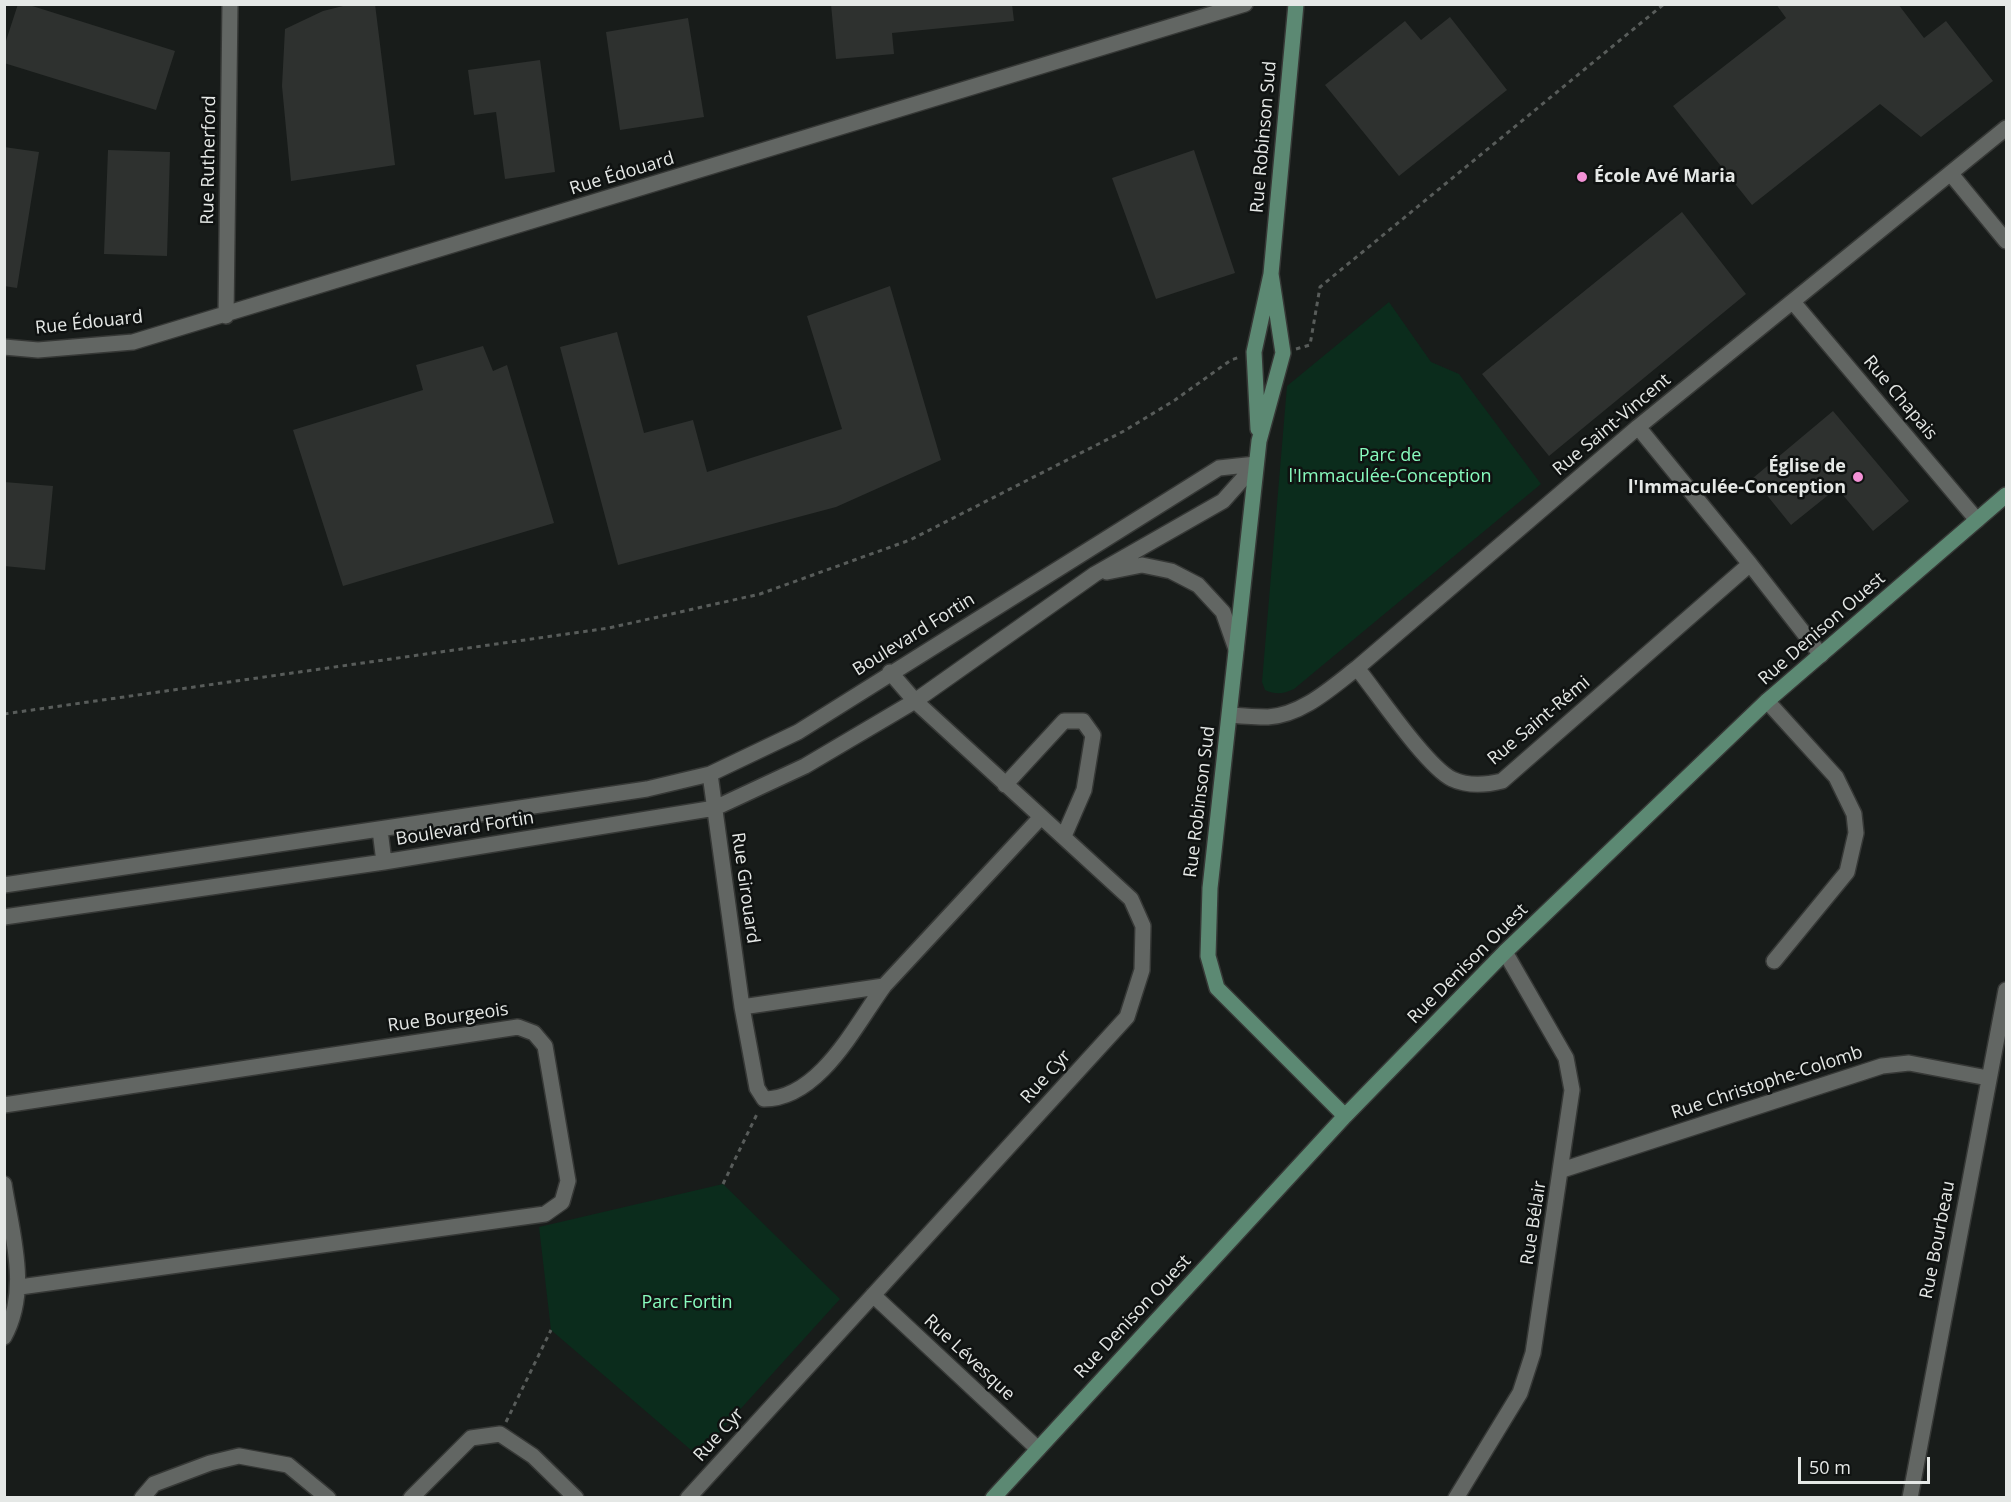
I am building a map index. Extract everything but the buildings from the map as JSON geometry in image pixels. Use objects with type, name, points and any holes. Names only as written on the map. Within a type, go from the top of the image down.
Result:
[{"type":"street","name":"Rue Rutherford","points":[[226,316],[230,4]]},
{"type":"street","name":"Rue Édouard","points":[[4,347],[38,350],[133,342],[226,316],[1245,4]]},
{"type":"street","name":"Rue Robinson Sud","points":[[1259,441],[1254,352],[1270,274],[1296,4]]},
{"type":"street","name":"Rue Saint-Vincent","points":[[1230,715],[1269,717],[1290,712],[1312,701],[1357,668],[1638,428],[2007,128]]},
{"type":"street","points":[[1951,174],[2007,241]]},
{"type":"street","name":"Rue Robinson Sud","points":[[1270,274],[1283,353],[1259,441],[1256,464],[1210,888],[1208,956],[1217,988],[1345,1116]]},
{"type":"street","name":"Rue Chapais","points":[[1792,302],[1977,520]]},
{"type":"street","points":[[1638,428],[1750,564],[1821,655]]},
{"type":"street","name":"Boulevard Fortin","points":[[4,917],[384,862],[715,808],[805,766],[915,701],[1095,574],[1223,501],[1256,464]]},
{"type":"street","name":"Boulevard Fortin","points":[[4,885],[647,789],[710,774],[798,732],[890,672],[1219,468],[1256,464]]},
{"type":"street","name":"Rue Denison Ouest","points":[[993,1497],[1345,1116],[1505,952],[1767,701],[2007,495]]},
{"type":"street","name":"Rue Saint-Rémi","points":[[1357,668],[1434,765],[1452,779],[1484,785],[1502,781],[1750,564]]},
{"type":"street","name":"Boulevard Fortin","points":[[1095,574],[1142,565],[1172,571],[1198,585],[1223,612],[1236,649]]},
{"type":"street","name":"Rue Cyr","points":[[688,1497],[1127,1017],[1142,970],[1143,926],[1131,899],[915,701],[890,672]]},
{"type":"street","points":[[1767,701],[1836,777],[1854,814],[1856,833],[1847,872],[1774,961]]},
{"type":"street","points":[[1005,785],[1064,721],[1083,721],[1093,735],[1084,790],[1064,836]]},
{"type":"street","name":"Rue Girouard","points":[[710,774],[742,1007],[757,1088],[764,1100]]},
{"type":"street","points":[[764,1100],[780,1100],[820,1076],[884,986],[1041,817]]},
{"type":"street","name":"Boulevard Fortin","points":[[380,830],[384,862]]},
{"type":"street","name":"Rue Bélair","points":[[1456,1497],[1520,1393],[1533,1353],[1562,1170],[1572,1090],[1566,1058],[1505,952]]},
{"type":"street","points":[[742,1007],[884,986]]},
{"type":"street","name":"Rue Bourbeau","points":[[1910,1497],[1988,1078],[2007,990]]},
{"type":"street","name":"Rue Bourgeois","points":[[4,1105],[518,1027],[534,1033],[545,1046],[568,1181],[562,1202],[545,1214],[20,1287]]},
{"type":"street","name":"Rue Christophe-Colomb","points":[[1562,1170],[1882,1066],[1909,1063],[1988,1078]]},
{"type":"street","points":[[4,1184],[20,1287],[14,1321],[4,1337]]},
{"type":"street","name":"Rue Lévesque","points":[[873,1295],[1038,1449]]},
{"type":"street","points":[[411,1497],[471,1438],[500,1434],[533,1456],[576,1497]]},
{"type":"street","points":[[142,1497],[154,1484],[210,1462],[239,1455],[288,1465],[328,1497]]},
{"type":"path","points":[[1320,286],[1664,4]]},
{"type":"path","points":[[4,714],[609,628],[760,594],[910,540],[1124,431],[1175,400],[1231,360]]},
{"type":"path","points":[[723,1184],[764,1100]]},
{"type":"path","points":[[500,1434],[551,1330]]},
{"type":"green space","name":"Parc de l'Immaculée-Conception","points":[[1389,302],[1431,362],[1459,374],[1541,484],[1294,689],[1279,693],[1269,692],[1265,690],[1262,682],[1287,386]]},
{"type":"green space","name":"Parc Fortin","points":[[723,1184],[840,1299],[698,1456],[551,1330],[539,1227]]},
{"type":"place","name":"École Avé Maria","points":[[1582,177]]},
{"type":"place","name":"Église de l'Immaculée-Conception","points":[[1858,477]]}]
